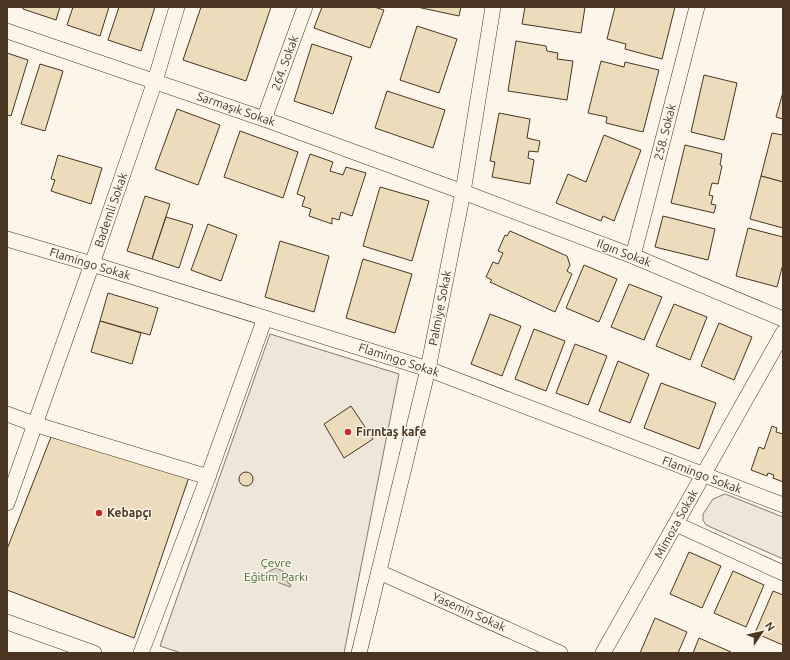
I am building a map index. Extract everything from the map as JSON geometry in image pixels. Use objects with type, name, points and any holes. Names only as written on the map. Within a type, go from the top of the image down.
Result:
[{"type":"street","name":"Bademli Sokak","points":[[7,503],[92,264],[154,81],[177,7]]},
{"type":"street","name":"264. Sokak","points":[[264,119],[306,7]]},
{"type":"street","name":"Palmiye Sokak","points":[[359,653],[428,369],[463,192],[493,7]]},
{"type":"street","name":"258. Sokak","points":[[633,256],[696,7]]},
{"type":"street","name":"Sarmaşık Sokak","points":[[7,31],[264,119],[463,192]]},
{"type":"street","name":"Ilgın Sokak","points":[[463,192],[633,256],[783,319]]},
{"type":"street","name":"Flamingo Sokak","points":[[7,240],[92,264],[428,369],[783,505]]},
{"type":"street","points":[[141,653],[208,477],[265,318]]},
{"type":"street","name":"Mimoza Sokak","points":[[604,653],[783,333]]},
{"type":"street","points":[[7,414],[34,424],[208,477]]},
{"type":"street","points":[[676,524],[783,573]]},
{"type":"street","name":"Yasemin Sokak","points":[[379,572],[560,653]]},
{"type":"street","points":[[7,622],[94,653]]},
{"type":"green space","name":"Çevre Eğitim Parkı","points":[[270,334],[399,374],[344,653],[181,653],[160,646]]},
{"type":"green space","points":[[725,494],[783,517],[783,559],[706,525],[703,520],[703,514],[713,499]]},
{"type":"shaded area","points":[[275,568],[284,573],[287,577],[288,583],[291,585],[290,587],[259,575],[261,573],[265,574]]},
{"type":"building","points":[[23,7],[60,7],[56,20],[23,9]]},
{"type":"building","points":[[73,7],[109,7],[100,36],[67,25]]},
{"type":"building","points":[[119,7],[155,7],[141,51],[108,40]]},
{"type":"building","points":[[201,7],[271,7],[246,81],[183,60]]},
{"type":"building","points":[[322,7],[374,7],[384,10],[370,48],[314,28]]},
{"type":"building","points":[[417,7],[461,7],[459,16]]},
{"type":"building","points":[[525,7],[585,7],[581,33],[522,24]]},
{"type":"building","points":[[615,7],[675,7],[662,59],[625,49],[626,44],[607,39]]},
{"type":"building","points":[[417,26],[457,39],[439,93],[400,80]]},
{"type":"building","points":[[516,41],[546,46],[547,51],[558,53],[557,59],[573,61],[567,100],[508,91]]},
{"type":"building","points":[[312,44],[352,57],[333,114],[294,101]]},
{"type":"building","points":[[7,53],[28,60],[11,116],[7,115]]},
{"type":"building","points":[[601,61],[624,67],[625,62],[659,70],[643,132],[606,123],[607,117],[588,113]]},
{"type":"building","points":[[40,64],[63,71],[45,131],[21,124]]},
{"type":"building","points":[[704,75],[737,83],[724,140],[691,132]]},
{"type":"building","points":[[387,91],[445,110],[433,148],[375,128]]},
{"type":"building","points":[[783,92],[783,119],[776,117]]},
{"type":"building","points":[[177,109],[220,125],[198,185],[155,169]]},
{"type":"building","points":[[499,113],[530,119],[527,138],[540,141],[538,152],[529,151],[528,158],[534,160],[530,184],[492,177],[495,162],[490,161]]},
{"type":"building","points":[[240,131],[298,152],[283,198],[224,177]]},
{"type":"building","points":[[772,133],[783,135],[783,182],[761,176]]},
{"type":"building","points":[[604,135],[641,150],[614,221],[603,216],[601,221],[556,203],[568,174],[586,182]]},
{"type":"building","points":[[685,145],[722,154],[720,165],[722,166],[718,184],[712,183],[709,195],[713,196],[711,204],[716,205],[714,213],[671,203]]},
{"type":"building","points":[[310,154],[333,162],[330,171],[343,175],[346,167],[366,173],[352,216],[341,212],[339,220],[332,218],[332,224],[309,216],[311,209],[302,206],[305,197],[297,194]]},
{"type":"building","points":[[58,155],[102,168],[91,204],[51,191],[55,180],[51,179]]},
{"type":"building","points":[[761,176],[783,182],[783,228],[750,219]]},
{"type":"building","points":[[380,187],[429,201],[412,261],[363,246]]},
{"type":"building","points":[[145,196],[170,204],[152,259],[127,251]]},
{"type":"building","points":[[663,216],[715,229],[708,260],[655,247]]},
{"type":"building","points":[[166,217],[193,225],[179,268],[152,259]]},
{"type":"building","points":[[208,224],[237,235],[221,281],[191,270]]},
{"type":"building","points":[[748,228],[783,237],[783,264],[777,287],[736,276]]},
{"type":"building","points":[[510,231],[567,256],[570,265],[567,271],[572,274],[555,312],[490,282],[492,280],[486,277],[493,262],[498,264],[503,253],[498,251],[505,235],[507,236]]},
{"type":"building","points":[[280,241],[329,256],[314,312],[265,297]]},
{"type":"building","points":[[363,259],[412,274],[395,333],[346,318]]},
{"type":"building","points":[[584,265],[617,279],[599,322],[566,308]]},
{"type":"building","points":[[629,284],[662,297],[644,340],[611,327]]},
{"type":"building","points":[[108,293],[158,308],[150,335],[100,321]]},
{"type":"building","points":[[674,304],[707,317],[690,360],[656,346]]},
{"type":"building","points":[[490,314],[521,326],[502,376],[471,364]]},
{"type":"building","points":[[100,321],[141,333],[132,364],[91,352]]},
{"type":"building","points":[[719,323],[752,337],[734,380],[701,366]]},
{"type":"building","points":[[534,329],[565,341],[546,391],[515,379]]},
{"type":"building","points":[[575,344],[607,356],[588,405],[556,393]]},
{"type":"building","points":[[618,361],[649,374],[630,423],[599,411]]},
{"type":"building","points":[[661,383],[716,403],[699,449],[644,428]]},
{"type":"building","name":"Fırıntaş kafe","points":[[351,406],[373,439],[344,458],[324,424]]},
{"type":"building","points":[[772,426],[777,428],[776,432],[783,434],[783,482],[773,478],[774,475],[768,473],[767,476],[751,470],[759,447],[764,449]]},
{"type":"building","name":"Kebapçı","points":[[51,437],[189,477],[134,638],[7,590],[7,549]]},
{"type":"building","points":[[246,472],[251,474],[253,479],[251,484],[246,486],[241,484],[239,479],[241,474]]},
{"type":"building","points":[[689,552],[721,566],[702,608],[670,594]]},
{"type":"building","points":[[733,571],[764,585],[746,627],[714,613]]},
{"type":"building","points":[[773,591],[783,595],[783,645],[755,633]]},
{"type":"building","points":[[655,618],[687,632],[678,653],[640,653]]},
{"type":"building","points":[[699,638],[731,652],[731,653],[693,653]]},
{"type":"place","name":"Fırıntaş kafe","points":[[348,432]]},
{"type":"place","name":"Kebapçı","points":[[99,513]]}]
